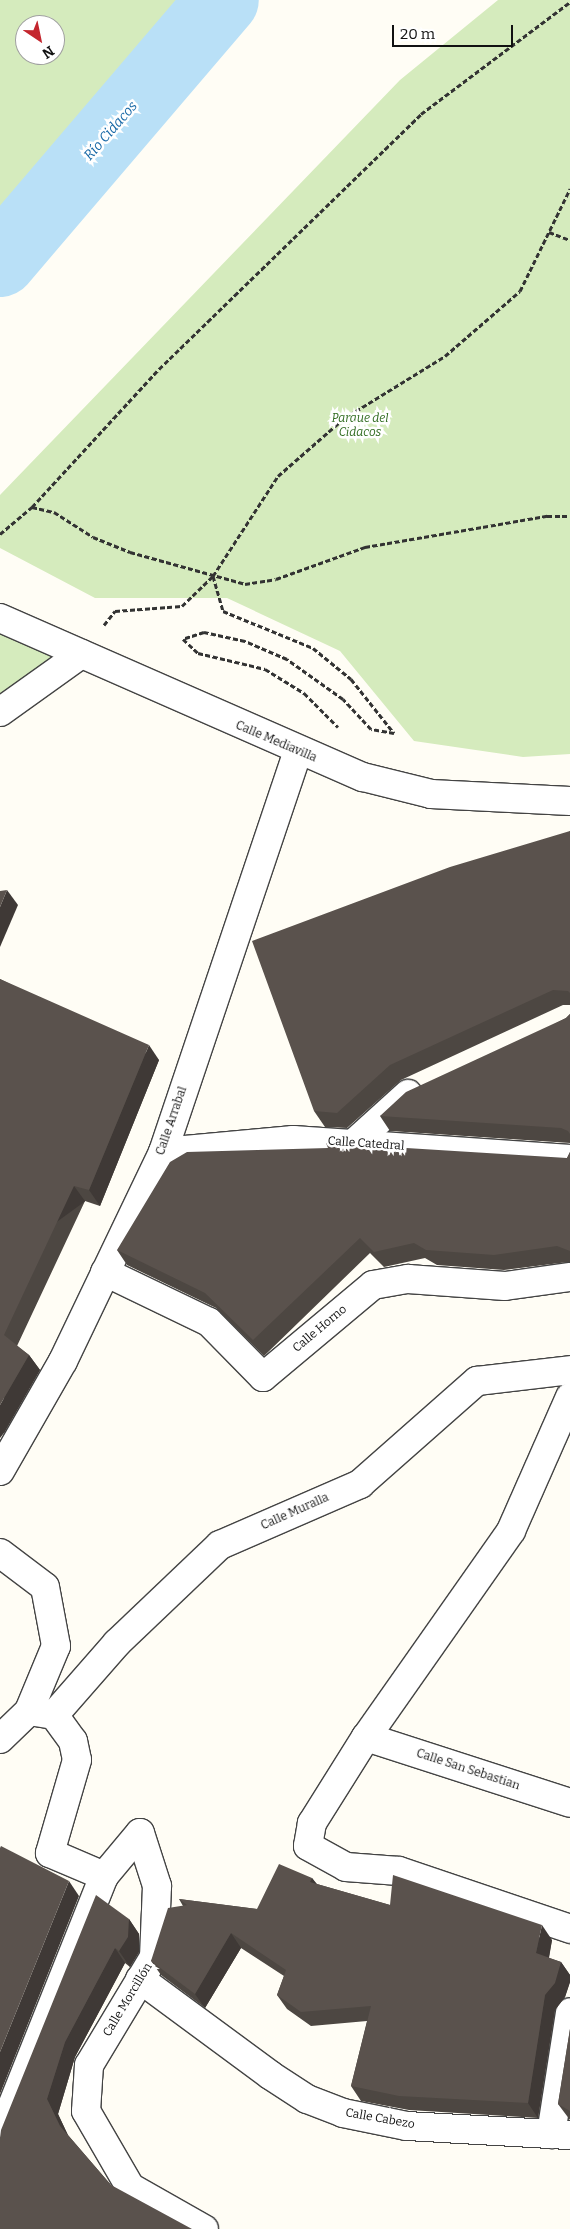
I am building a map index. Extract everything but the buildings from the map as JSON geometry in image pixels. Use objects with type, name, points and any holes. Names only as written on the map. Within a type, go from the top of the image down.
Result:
[{"type":"street","name":"Calle Mediavilla","points":[[0,618],[298,752],[363,777],[431,794],[570,801]]},
{"type":"street","points":[[0,712],[81,654]]},
{"type":"street","name":"Calle Arrabal","points":[[0,1471],[63,1361],[162,1152],[298,752]]},
{"type":"street","points":[[354,1143],[408,1094],[435,1081]]},
{"type":"street","name":"Calle Catedral","points":[[162,1152],[293,1140],[570,1159]]},
{"type":"street","name":"Calle Horno","points":[[105,1272],[208,1322],[263,1377],[373,1284],[408,1279],[505,1286],[570,1276]]},
{"type":"street","name":"Calle Muralla","points":[[41,1713],[220,1545],[360,1484],[477,1381],[570,1370]]},
{"type":"street","points":[[570,1397],[511,1531],[366,1737],[312,1823],[308,1846],[346,1867],[399,1871],[570,1929]]},
{"type":"street","points":[[0,1553],[45,1587],[56,1646],[41,1713],[0,1740]]},
{"type":"street","points":[[0,2136],[104,1876],[50,1853],[77,1760],[73,1741],[41,1713]]},
{"type":"street","name":"Calle San Sebastian","points":[[366,1737],[570,1803]]},
{"type":"street","name":"Calle Morcillón","points":[[104,1876],[140,1833],[157,1886],[154,1957],[89,2065],[86,2111],[130,2187],[204,2229]]},
{"type":"street","name":"Calle Cabezo","points":[[140,1979],[270,2075],[306,2099],[343,2113],[407,2126],[561,2134]]},
{"type":"street","points":[[561,2134],[570,2012]]},
{"type":"path","points":[[0,534],[32,507],[160,369],[421,114],[570,2]]},
{"type":"path","points":[[115,611],[182,606],[213,576],[278,476],[343,419],[446,356],[520,291],[570,189]]},
{"type":"path","points":[[549,232],[570,240]]},
{"type":"path","points":[[32,507],[54,512],[92,537],[130,552],[245,584],[276,579],[366,547],[547,516],[570,516]]},
{"type":"path","points":[[213,576],[224,611],[313,648],[352,679],[394,733],[371,729],[343,699],[287,659],[245,641],[204,632],[183,639],[198,653],[265,669],[304,693],[339,730]]},
{"type":"green space","points":[[0,0],[223,0],[0,261]]},
{"type":"green space","name":"Parque del Cidacos","points":[[498,0],[570,0],[570,754],[523,757],[414,741],[340,651],[227,598],[95,598],[0,548],[0,495],[400,80]]},
{"type":"green space","points":[[0,618],[81,654],[0,719]]},
{"type":"waterway","name":"Río Cidacos","points":[[0,261],[223,0]]}]
